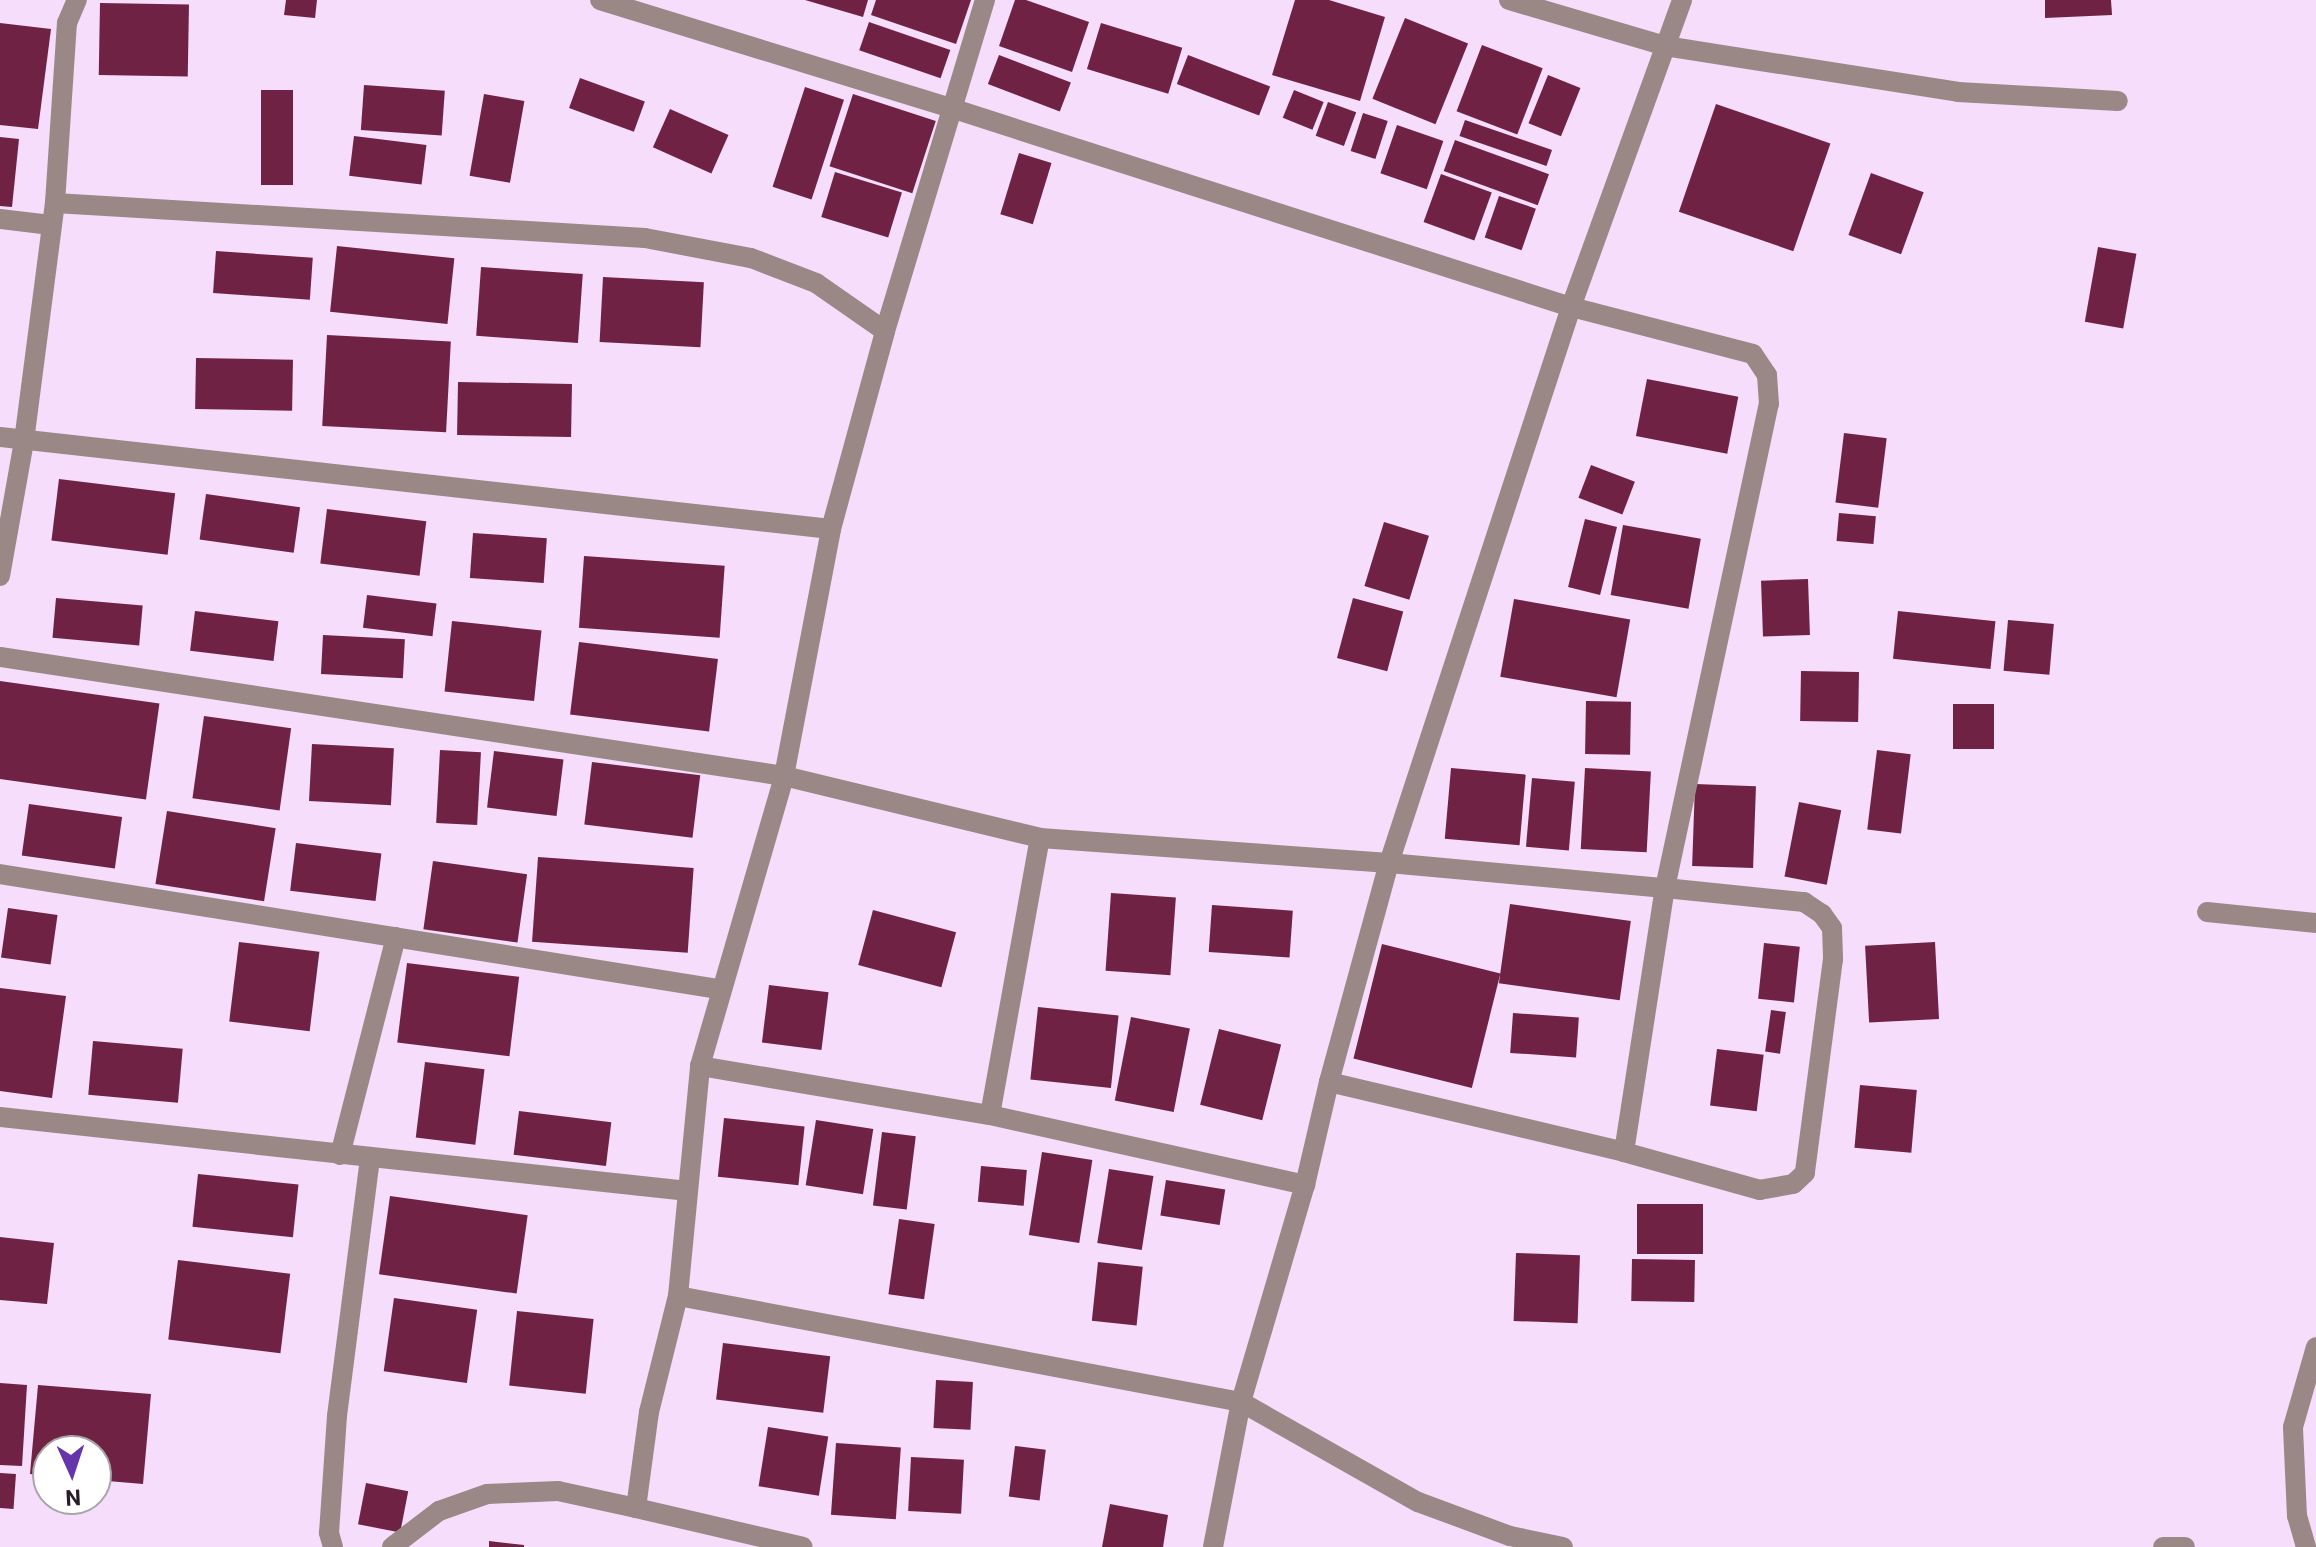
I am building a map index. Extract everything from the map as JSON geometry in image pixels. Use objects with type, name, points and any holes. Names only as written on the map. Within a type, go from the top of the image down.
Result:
[{"type":"street","points":[[0,576],[24,441],[55,203],[67,23],[77,0]]},
{"type":"street","points":[[600,0],[951,108],[1571,307],[1753,354],[1767,375],[1769,404],[1665,888],[1624,1152]]},
{"type":"street","points":[[636,1508],[649,1412],[678,1296],[700,1066],[719,989],[784,776],[831,529],[885,331],[985,0]]},
{"type":"street","points":[[1509,0],[1665,46],[1958,92],[2118,101]]},
{"type":"street","points":[[1213,1547],[1241,1402],[1305,1185],[1329,1082],[1389,863],[1571,307],[1682,0]]},
{"type":"street","points":[[55,203],[645,238],[751,258],[816,283],[885,331]]},
{"type":"street","points":[[0,219],[51,225]]},
{"type":"street","points":[[0,437],[831,529]]},
{"type":"street","points":[[0,657],[784,776],[1040,838],[1389,863],[1804,902],[1822,914],[1832,928],[1833,959],[1805,1173],[1793,1184],[1760,1190],[1624,1152],[1329,1082]]},
{"type":"street","points":[[990,1115],[1040,838]]},
{"type":"street","points":[[0,874],[719,989]]},
{"type":"street","points":[[2207,912],[2316,923]]},
{"type":"street","points":[[340,1155],[396,937]]},
{"type":"street","points":[[700,1066],[990,1115],[1305,1185]]},
{"type":"street","points":[[0,1117],[688,1191]]},
{"type":"street","points":[[333,1547],[329,1533],[337,1416],[370,1158]]},
{"type":"street","points":[[678,1296],[1241,1402],[1418,1502],[1510,1536],[1563,1547]]},
{"type":"street","points":[[2306,1547],[2297,1516],[2293,1427],[2316,1347]]},
{"type":"street","points":[[392,1547],[439,1511],[487,1494],[558,1491],[803,1547]]},
{"type":"street","points":[[2163,1547],[2185,1547]]},
{"type":"building","points":[[286,0],[317,0],[315,18],[284,15]]},
{"type":"building","points":[[805,0],[868,0],[863,17]]},
{"type":"building","points":[[876,0],[971,0],[956,44],[871,15]]},
{"type":"building","points":[[1015,0],[1026,0],[1089,22],[1072,72],[999,46]]},
{"type":"building","points":[[1295,0],[1329,0],[1385,17],[1360,101],[1272,75]]},
{"type":"building","points":[[2045,0],[2111,0],[2112,15],[2045,18]]},
{"type":"building","points":[[100,3],[189,5],[188,77],[99,75]]},
{"type":"building","points":[[1405,18],[1468,43],[1435,124],[1372,99]]},
{"type":"building","points":[[869,22],[950,50],[941,78],[859,50]]},
{"type":"building","points":[[0,23],[51,29],[38,129],[0,125]]},
{"type":"building","points":[[1101,23],[1182,48],[1168,94],[1087,69]]},
{"type":"building","points":[[1482,45],[1543,68],[1517,135],[1457,111]]},
{"type":"building","points":[[999,55],[1071,83],[1060,112],[988,84]]},
{"type":"building","points":[[1188,55],[1270,87],[1259,115],[1177,84]]},
{"type":"building","points":[[1548,75],[1580,88],[1561,136],[1529,123]]},
{"type":"building","points":[[580,78],[645,102],[634,132],[569,108]]},
{"type":"building","points":[[364,85],[445,91],[442,136],[361,130]]},
{"type":"building","points":[[805,87],[844,100],[812,200],[773,187]]},
{"type":"building","points":[[261,90],[293,90],[293,185],[261,185]]},
{"type":"building","points":[[1294,90],[1324,102],[1312,130],[1283,118]]},
{"type":"building","points":[[484,94],[524,101],[510,183],[470,176]]},
{"type":"building","points":[[853,94],[936,121],[912,193],[830,166]]},
{"type":"building","points":[[1328,102],[1356,112],[1344,146],[1316,136]]},
{"type":"building","points":[[1716,104],[1830,143],[1793,251],[1679,212]]},
{"type":"building","points":[[670,109],[728,135],[711,173],[653,147]]},
{"type":"building","points":[[1363,113],[1388,121],[1375,159],[1351,151]]},
{"type":"building","points":[[1465,120],[1552,150],[1546,166],[1459,136]]},
{"type":"building","points":[[1397,125],[1443,141],[1427,189],[1380,173]]},
{"type":"building","points":[[354,136],[426,145],[422,185],[349,176]]},
{"type":"building","points":[[0,137],[19,139],[12,207],[0,206]]},
{"type":"building","points":[[1455,140],[1549,174],[1538,205],[1444,171]]},
{"type":"building","points":[[1019,153],[1052,163],[1033,224],[1000,214]]},
{"type":"building","points":[[835,172],[902,192],[888,237],[821,217]]},
{"type":"building","points":[[1871,173],[1924,192],[1901,254],[1848,235]]},
{"type":"building","points":[[1441,174],[1492,192],[1474,240],[1424,222]]},
{"type":"building","points":[[1499,196],[1536,209],[1522,250],[1485,238]]},
{"type":"building","points":[[337,246],[454,258],[447,324],[330,312]]},
{"type":"building","points":[[2098,247],[2136,254],[2123,329],[2085,322]]},
{"type":"building","points":[[216,251],[313,258],[310,300],[213,293]]},
{"type":"building","points":[[481,267],[583,274],[578,343],[476,336]]},
{"type":"building","points":[[603,277],[704,282],[700,347],[600,342]]},
{"type":"building","points":[[327,335],[451,341],[446,432],[322,426]]},
{"type":"building","points":[[196,358],[293,360],[292,411],[195,409]]},
{"type":"building","points":[[1647,379],[1738,397],[1727,454],[1636,436]]},
{"type":"building","points":[[458,382],[572,384],[571,437],[457,435]]},
{"type":"building","points":[[1844,433],[1887,438],[1878,508],[1835,502]]},
{"type":"building","points":[[1591,465],[1635,482],[1622,515],[1578,498]]},
{"type":"building","points":[[59,479],[175,493],[168,555],[51,541]]},
{"type":"building","points":[[206,494],[300,507],[294,553],[200,540]]},
{"type":"building","points":[[327,509],[426,521],[420,576],[320,564]]},
{"type":"building","points":[[1839,513],[1876,516],[1873,544],[1837,541]]},
{"type":"building","points":[[1585,519],[1617,527],[1600,595],[1568,587]]},
{"type":"building","points":[[1384,522],[1429,536],[1409,600],[1364,586]]},
{"type":"building","points":[[1623,525],[1701,539],[1688,609],[1611,595]]},
{"type":"building","points":[[473,533],[547,538],[544,583],[470,578]]},
{"type":"building","points":[[584,556],[725,566],[720,638],[579,628]]},
{"type":"building","points":[[1808,579],[1810,635],[1763,637],[1761,581]]},
{"type":"building","points":[[367,595],[436,604],[432,636],[363,628]]},
{"type":"building","points":[[56,598],[143,606],[139,645],[53,638]]},
{"type":"building","points":[[1353,598],[1403,611],[1387,671],[1337,658]]},
{"type":"building","points":[[1514,599],[1630,619],[1616,697],[1500,677]]},
{"type":"building","points":[[195,611],[278,621],[273,661],[190,651]]},
{"type":"building","points":[[1898,611],[1995,621],[1990,669],[1893,659]]},
{"type":"building","points":[[2008,620],[2054,624],[2049,675],[2004,671]]},
{"type":"building","points":[[452,621],[542,630],[534,701],[445,692]]},
{"type":"building","points":[[323,635],[405,639],[403,678],[321,674]]},
{"type":"building","points":[[579,642],[718,659],[709,732],[570,714]]},
{"type":"building","points":[[1801,671],[1859,672],[1858,722],[1800,721]]},
{"type":"building","points":[[0,681],[159,703],[146,799],[0,779]]},
{"type":"building","points":[[1586,701],[1631,702],[1630,755],[1585,754]]},
{"type":"building","points":[[1953,704],[1994,704],[1994,749],[1953,749]]},
{"type":"building","points":[[204,716],[291,728],[280,810],[192,798]]},
{"type":"building","points":[[312,744],[394,748],[391,805],[309,801]]},
{"type":"building","points":[[440,750],[481,752],[477,825],[436,823]]},
{"type":"building","points":[[1877,750],[1911,754],[1901,834],[1867,829]]},
{"type":"building","points":[[494,751],[563,760],[557,816],[487,808]]},
{"type":"building","points":[[592,762],[700,775],[693,838],[584,825]]},
{"type":"building","points":[[1451,768],[1526,775],[1520,845],[1445,839]]},
{"type":"building","points":[[1585,768],[1651,771],[1647,852],[1581,849]]},
{"type":"building","points":[[1532,778],[1575,782],[1569,850],[1526,847]]},
{"type":"building","points":[[1695,784],[1756,786],[1753,868],[1692,866]]},
{"type":"building","points":[[1799,802],[1841,810],[1827,885],[1784,877]]},
{"type":"building","points":[[29,804],[122,817],[115,869],[22,855]]},
{"type":"building","points":[[167,811],[276,828],[264,901],[155,884]]},
{"type":"building","points":[[296,843],[381,853],[376,901],[290,891]]},
{"type":"building","points":[[538,857],[694,868],[688,953],[532,942]]},
{"type":"building","points":[[433,861],[527,874],[517,943],[423,929]]},
{"type":"building","points":[[1111,893],[1176,898],[1170,975],[1106,971]]},
{"type":"building","points":[[1510,904],[1631,921],[1620,1000],[1499,983]]},
{"type":"building","points":[[1212,905],[1293,911],[1290,958],[1209,952]]},
{"type":"building","points":[[8,908],[58,915],[51,964],[1,958]]},
{"type":"building","points":[[873,910],[956,932],[941,987],[858,965]]},
{"type":"building","points":[[239,942],[319,952],[310,1031],[229,1021]]},
{"type":"building","points":[[1935,942],[1939,1019],[1869,1023],[1865,946]]},
{"type":"building","points":[[1764,943],[1800,947],[1794,1002],[1758,999]]},
{"type":"building","points":[[1382,944],[1500,974],[1472,1088],[1353,1058]]},
{"type":"building","points":[[407,963],[519,977],[509,1056],[397,1042]]},
{"type":"building","points":[[769,985],[829,992],[821,1050],[762,1043]]},
{"type":"building","points":[[0,988],[66,996],[52,1098],[0,1091]]},
{"type":"building","points":[[1038,1007],[1119,1015],[1111,1088],[1030,1080]]},
{"type":"building","points":[[1771,1010],[1786,1012],[1780,1054],[1765,1052]]},
{"type":"building","points":[[1513,1013],[1579,1018],[1576,1058],[1510,1053]]},
{"type":"building","points":[[1131,1017],[1190,1028],[1174,1112],[1115,1100]]},
{"type":"building","points":[[1219,1029],[1281,1044],[1262,1120],[1200,1105]]},
{"type":"building","points":[[93,1041],[183,1049],[178,1103],[88,1095]]},
{"type":"building","points":[[1717,1049],[1764,1055],[1757,1111],[1710,1106]]},
{"type":"building","points":[[425,1062],[485,1069],[475,1145],[416,1137]]},
{"type":"building","points":[[1860,1085],[1917,1090],[1911,1153],[1855,1148]]},
{"type":"building","points":[[519,1111],[611,1122],[606,1166],[514,1155]]},
{"type":"building","points":[[724,1118],[805,1126],[798,1185],[718,1177]]},
{"type":"building","points":[[816,1120],[873,1129],[863,1194],[806,1185]]},
{"type":"building","points":[[882,1132],[916,1136],[907,1210],[873,1205]]},
{"type":"building","points":[[1042,1152],[1092,1160],[1079,1243],[1029,1235]]},
{"type":"building","points":[[981,1166],[1027,1170],[1024,1206],[978,1202]]},
{"type":"building","points":[[1109,1169],[1153,1176],[1142,1250],[1097,1243]]},
{"type":"building","points":[[198,1174],[298,1185],[293,1237],[192,1227]]},
{"type":"building","points":[[1166,1180],[1225,1189],[1220,1225],[1160,1216]]},
{"type":"building","points":[[390,1196],[528,1215],[517,1294],[379,1274]]},
{"type":"building","points":[[1637,1204],[1703,1204],[1703,1254],[1637,1254]]},
{"type":"building","points":[[899,1219],[935,1224],[924,1299],[888,1294]]},
{"type":"building","points":[[0,1237],[54,1243],[47,1304],[0,1300]]},
{"type":"building","points":[[1516,1253],[1580,1255],[1578,1323],[1514,1321]]},
{"type":"building","points":[[1632,1259],[1695,1260],[1694,1302],[1631,1301]]},
{"type":"building","points":[[178,1260],[290,1274],[280,1353],[168,1339]]},
{"type":"building","points":[[1098,1262],[1143,1267],[1137,1325],[1092,1321]]},
{"type":"building","points":[[394,1298],[477,1310],[467,1383],[384,1371]]},
{"type":"building","points":[[517,1311],[594,1319],[586,1394],[509,1386]]},
{"type":"building","points":[[723,1343],[830,1356],[823,1413],[716,1400]]},
{"type":"building","points":[[936,1380],[973,1382],[970,1430],[933,1428]]},
{"type":"building","points":[[0,1383],[27,1385],[22,1466],[0,1465]]},
{"type":"building","points":[[38,1385],[151,1394],[143,1484],[112,1481],[112,1435],[34,1435]]},
{"type":"building","points":[[768,1427],[828,1437],[819,1496],[759,1486]]},
{"type":"building","points":[[836,1443],[901,1448],[896,1519],[831,1515]]},
{"type":"building","points":[[1015,1446],[1046,1450],[1040,1500],[1009,1497]]},
{"type":"building","points":[[911,1457],[964,1460],[961,1514],[908,1511]]},
{"type":"building","points":[[0,1473],[16,1474],[14,1509],[0,1508]]},
{"type":"building","points":[[366,1483],[408,1491],[400,1532],[358,1524]]},
{"type":"building","points":[[1110,1504],[1168,1515],[1163,1547],[1102,1547]]},
{"type":"building","points":[[489,1541],[524,1545],[524,1547],[489,1547]]}]
